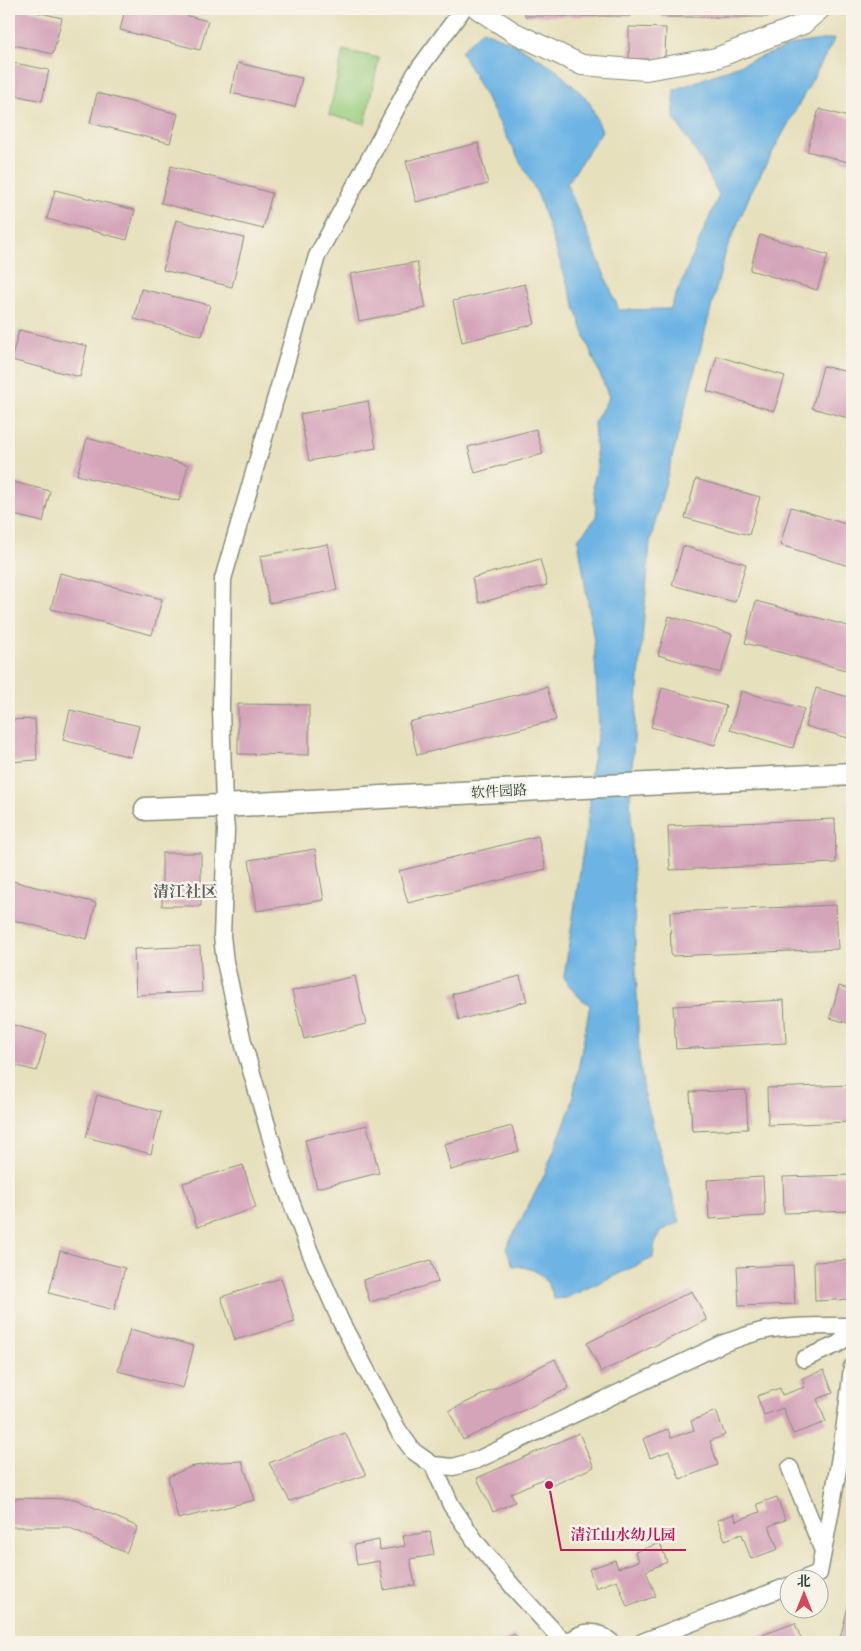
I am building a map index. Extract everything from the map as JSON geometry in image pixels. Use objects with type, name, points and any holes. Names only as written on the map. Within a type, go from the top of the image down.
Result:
[{"type":"main road","name":"软件园路","points":[[146,809],[852,774]]},
{"type":"street","points":[[463,9],[415,74],[317,256],[223,579],[221,709],[226,830],[222,936],[225,962],[244,1046],[282,1177],[310,1252],[341,1322],[398,1430],[413,1451],[433,1465],[454,1467],[478,1460],[706,1351],[749,1334],[796,1326],[852,1326]]},
{"type":"street","points":[[478,9],[513,32],[582,65],[646,70],[716,58],[804,24],[820,9]]},
{"type":"street","points":[[804,1359],[838,1344],[852,1332]]},
{"type":"street","points":[[820,1568],[848,1408],[852,1367]]},
{"type":"street","points":[[433,1465],[451,1505],[476,1542],[514,1588],[560,1638],[568,1642],[581,1634],[589,1632],[604,1636],[611,1642]]},
{"type":"street","points":[[790,1468],[823,1551]]},
{"type":"street","points":[[642,1642],[778,1590]]},
{"type":"green space","points":[[343,50],[379,58],[365,124],[329,115]]},
{"type":"water","points":[[483,30],[514,44],[552,66],[589,101],[602,131],[567,184],[619,310],[670,309],[719,195],[703,163],[674,118],[674,90],[795,44],[835,38],[752,190],[726,251],[650,542],[630,790],[639,1056],[644,1093],[680,1223],[667,1227],[659,1235],[653,1258],[566,1298],[554,1299],[548,1284],[540,1274],[528,1268],[513,1266],[506,1248],[544,1176],[571,1107],[590,1005],[575,993],[564,977],[590,804],[589,781],[599,729],[594,641],[578,539],[597,517],[593,485],[597,468],[594,423],[609,397],[586,340],[538,195],[461,51]]},
{"type":"building","points":[[9,9],[24,9],[62,18],[53,54],[9,44]]},
{"type":"building","points":[[125,9],[161,9],[208,21],[200,50],[120,30]]},
{"type":"building","points":[[525,9],[631,9],[631,16],[525,16]]},
{"type":"building","points":[[661,9],[768,9],[768,17],[661,17]]},
{"type":"building","points":[[629,27],[666,28],[665,59],[629,59]]},
{"type":"building","points":[[14,63],[49,70],[42,101],[9,94]]},
{"type":"building","points":[[238,63],[302,78],[295,107],[231,93]]},
{"type":"building","points":[[97,93],[178,114],[170,143],[90,123]]},
{"type":"building","points":[[819,109],[852,118],[852,163],[807,151]]},
{"type":"building","points":[[478,143],[488,184],[416,202],[406,161]]},
{"type":"building","points":[[171,166],[272,193],[263,229],[161,203]]},
{"type":"building","points":[[9,168],[15,169],[9,191]]},
{"type":"building","points":[[55,190],[135,210],[127,240],[47,219]]},
{"type":"building","points":[[176,220],[244,238],[232,287],[163,270]]},
{"type":"building","points":[[760,235],[828,255],[817,290],[750,270]]},
{"type":"building","points":[[417,262],[426,308],[359,321],[350,274]]},
{"type":"building","points":[[525,284],[535,324],[462,342],[453,301]]},
{"type":"building","points":[[141,289],[210,305],[202,336],[134,319]]},
{"type":"building","points":[[19,330],[87,346],[80,377],[11,360]]},
{"type":"building","points":[[717,356],[785,376],[774,411],[707,391]]},
{"type":"building","points":[[823,366],[852,373],[852,419],[812,408]]},
{"type":"building","points":[[368,401],[376,448],[309,461],[300,414]]},
{"type":"building","points":[[536,429],[543,454],[475,473],[468,447]]},
{"type":"building","points":[[87,438],[188,465],[179,501],[77,475]]},
{"type":"building","points":[[696,479],[760,497],[749,535],[685,518]]},
{"type":"building","points":[[9,481],[50,491],[43,522],[9,514]]},
{"type":"building","points":[[791,507],[852,526],[852,567],[780,545]]},
{"type":"building","points":[[328,544],[337,590],[269,603],[260,556]]},
{"type":"building","points":[[683,546],[746,564],[735,602],[672,585]]},
{"type":"building","points":[[540,559],[547,585],[479,603],[472,578]]},
{"type":"building","points":[[60,573],[162,599],[152,635],[51,609]]},
{"type":"building","points":[[756,601],[852,627],[852,660],[849,671],[745,643]]},
{"type":"building","points":[[669,616],[732,634],[721,673],[658,655]]},
{"type":"building","points":[[547,687],[556,720],[417,755],[409,722]]},
{"type":"building","points":[[662,688],[726,706],[715,745],[651,727]]},
{"type":"building","points":[[816,688],[852,698],[852,739],[805,726]]},
{"type":"building","points":[[741,691],[804,709],[793,748],[730,730]]},
{"type":"building","points":[[238,704],[309,705],[309,755],[238,754]]},
{"type":"building","points":[[70,710],[139,726],[131,757],[63,740]]},
{"type":"building","points":[[35,719],[37,760],[9,762],[9,720]]},
{"type":"building","points":[[835,819],[836,863],[670,870],[668,826]]},
{"type":"building","points":[[538,836],[546,869],[408,903],[399,871]]},
{"type":"building","points":[[315,849],[324,900],[257,911],[249,860]]},
{"type":"building","points":[[162,853],[201,853],[201,906],[162,906]]},
{"type":"building","points":[[9,880],[96,903],[87,939],[9,919]]},
{"type":"building","points":[[836,905],[838,949],[671,956],[670,912]]},
{"type":"building","points":[[200,946],[202,992],[136,995],[134,949]]},
{"type":"building","points":[[355,976],[366,1024],[304,1039],[292,991]]},
{"type":"building","points":[[520,976],[527,1001],[459,1020],[452,994]]},
{"type":"building","points":[[839,986],[852,990],[852,1024],[830,1018]]},
{"type":"building","points":[[784,1000],[786,1043],[676,1049],[673,1006]]},
{"type":"building","points":[[9,1024],[47,1034],[37,1071],[9,1064]]},
{"type":"building","points":[[852,1085],[852,1122],[768,1125],[767,1088]]},
{"type":"building","points":[[746,1090],[748,1129],[692,1131],[690,1092]]},
{"type":"building","points":[[97,1095],[161,1112],[151,1154],[86,1137]]},
{"type":"building","points":[[367,1125],[379,1173],[317,1188],[305,1140]]},
{"type":"building","points":[[512,1126],[519,1151],[451,1170],[444,1144]]},
{"type":"building","points":[[243,1165],[256,1208],[197,1227],[183,1183]]},
{"type":"building","points":[[852,1175],[852,1211],[784,1213],[783,1177]]},
{"type":"building","points":[[763,1177],[765,1216],[709,1219],[707,1180]]},
{"type":"building","points":[[60,1251],[125,1268],[114,1310],[49,1293]]},
{"type":"building","points":[[431,1260],[438,1282],[370,1302],[363,1280]]},
{"type":"building","points":[[852,1260],[852,1299],[815,1301],[814,1262]]},
{"type":"building","points":[[793,1265],[795,1304],[739,1306],[737,1267]]},
{"type":"building","points":[[281,1278],[295,1322],[235,1340],[221,1297]]},
{"type":"building","points":[[692,1291],[707,1320],[601,1372],[587,1343]]},
{"type":"building","points":[[130,1329],[194,1346],[183,1388],[118,1371]]},
{"type":"building","points":[[555,1359],[569,1388],[463,1440],[449,1411]]},
{"type":"building","points":[[824,1370],[833,1393],[817,1399],[826,1422],[793,1434],[783,1408],[764,1415],[757,1396],[780,1388],[782,1395],[805,1387],[802,1378]]},
{"type":"building","points":[[716,1411],[725,1435],[710,1441],[718,1465],[680,1479],[669,1451],[650,1458],[643,1439],[668,1429],[671,1438],[694,1430],[691,1421]]},
{"type":"building","points":[[345,1433],[366,1475],[290,1501],[269,1463]]},
{"type":"building","points":[[579,1433],[594,1467],[549,1487],[545,1478],[511,1493],[515,1502],[493,1512],[477,1478]]},
{"type":"building","points":[[242,1461],[255,1500],[178,1519],[168,1477],[190,1467],[219,1462]]},
{"type":"building","points":[[777,1497],[785,1520],[769,1526],[778,1549],[751,1559],[742,1534],[725,1540],[717,1520],[734,1514],[736,1521],[760,1512],[757,1504]]},
{"type":"building","points":[[9,1498],[75,1499],[138,1527],[126,1553],[68,1527],[9,1527]]},
{"type":"building","points":[[430,1532],[434,1555],[410,1559],[415,1585],[384,1590],[379,1561],[357,1565],[354,1545],[379,1540],[380,1550],[405,1546],[403,1536]]},
{"type":"building","points":[[660,1543],[667,1562],[646,1571],[656,1596],[627,1607],[617,1580],[596,1588],[589,1569],[615,1560],[618,1568],[639,1561],[635,1552]]},
{"type":"building","points":[[850,1599],[852,1600],[852,1642],[839,1642]]},
{"type":"building","points":[[795,1623],[802,1642],[743,1642]]},
{"type":"building","points":[[514,1634],[519,1642],[499,1642]]},
{"type":"place","name":"清江山水幼儿园","points":[[549,1485]]},
{"type":"district","name":"清江社区","points":[[185,891]]}]
